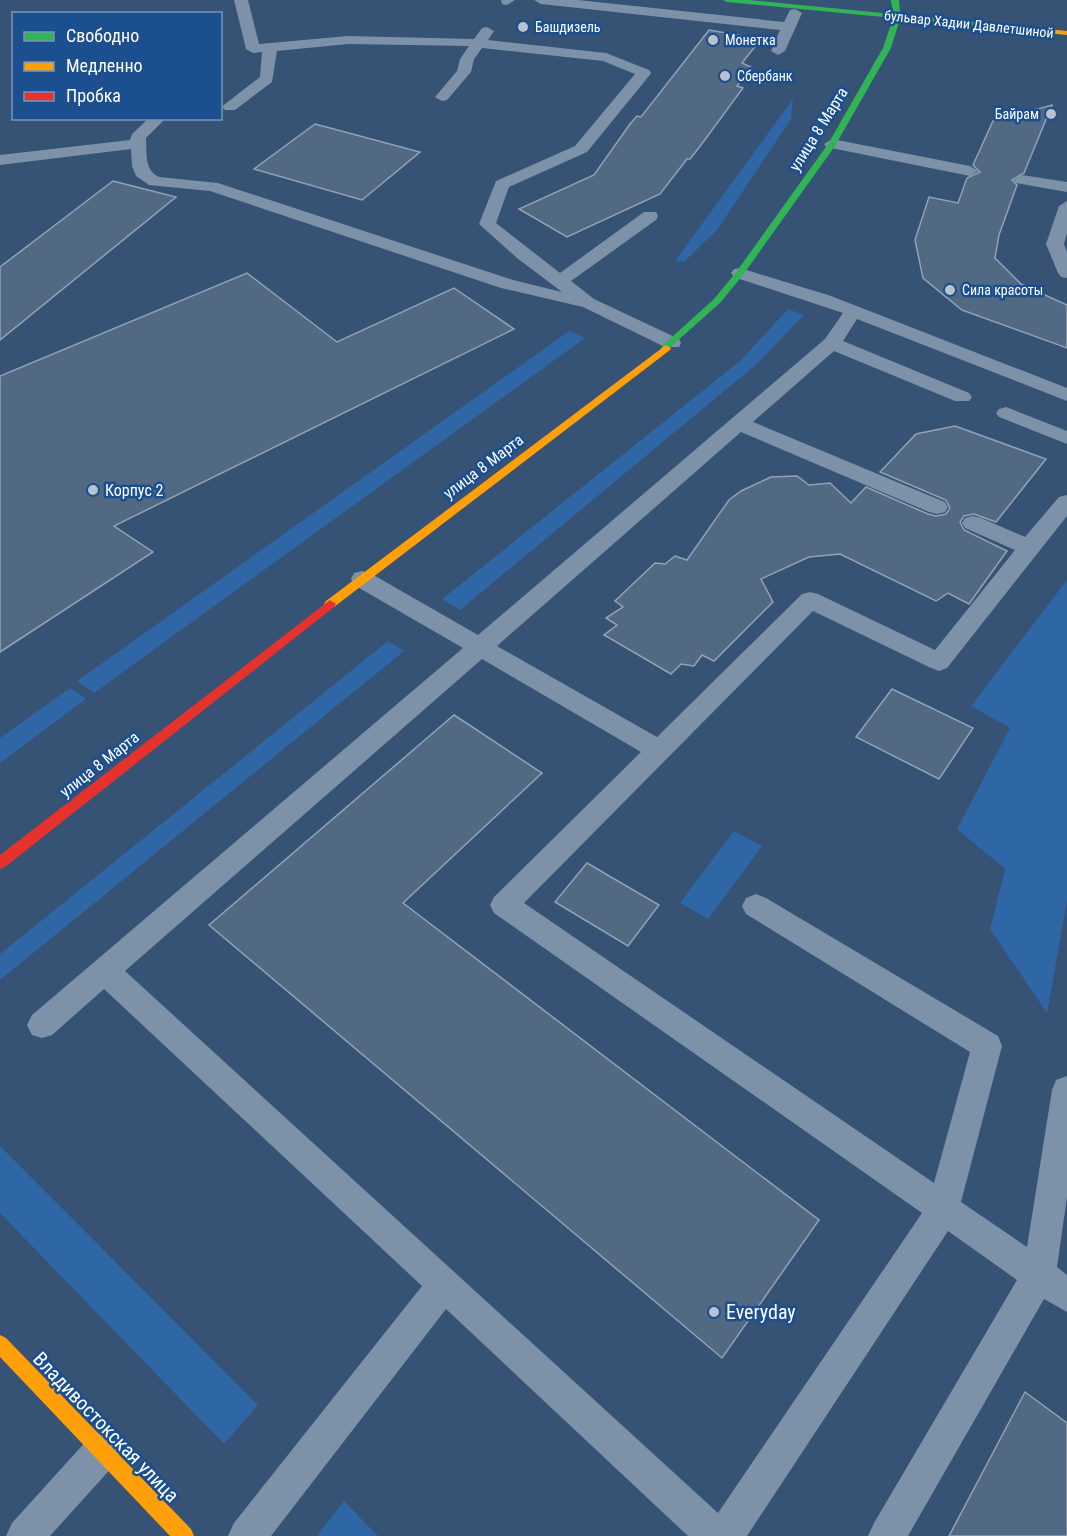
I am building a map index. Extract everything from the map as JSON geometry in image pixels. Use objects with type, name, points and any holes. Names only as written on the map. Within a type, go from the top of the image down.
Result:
[{"type":"main road","name":"бульвар Хадии Давлетшиной","points":[[727,0],[1067,33]]},
{"type":"main road","points":[[895,0],[897,16]]},
{"type":"main road","name":"улица 8 Марта","points":[[0,863],[362,579],[672,343],[717,301],[740,273],[832,144],[886,48],[897,16]]},
{"type":"main road","name":"Владивостокская улица","points":[[0,1344],[184,1536]]},
{"type":"lane","points":[[241,0],[253,49],[348,40],[481,43],[606,57],[644,73],[581,149],[502,184],[487,224],[588,303]]},
{"type":"lane","points":[[541,0],[790,27]]},
{"type":"lane","points":[[662,13],[670,0]]},
{"type":"lane","points":[[778,51],[798,7]]},
{"type":"lane","points":[[442,97],[464,72],[467,59],[481,43],[489,28]]},
{"type":"lane","points":[[230,107],[267,79],[270,47]]},
{"type":"lane","points":[[157,120],[138,137],[138,154],[144,176],[155,182],[212,186],[507,284],[588,303],[672,343]]},
{"type":"lane","points":[[0,160],[104,146],[138,144]]},
{"type":"lane","points":[[832,144],[970,171]]},
{"type":"lane","points":[[1022,180],[1067,187]]},
{"type":"lane","points":[[1067,206],[1055,244],[1067,273]]},
{"type":"lane","points":[[560,281],[650,216]]},
{"type":"lane","points":[[740,273],[853,312],[1067,394]]},
{"type":"lane","points":[[42,1025],[832,344],[853,312]]},
{"type":"lane","points":[[832,344],[962,397]]},
{"type":"lane","points":[[1006,413],[1067,438]]},
{"type":"lane","points":[[740,424],[937,507]]},
{"type":"lane","points":[[1067,502],[939,662],[810,600],[504,905],[1067,1295]]},
{"type":"lane","points":[[974,523],[1029,548]]},
{"type":"lane","points":[[362,579],[659,750]]},
{"type":"lane","points":[[725,1536],[944,1210],[987,1046],[756,906]]},
{"type":"lane","points":[[104,971],[716,1536]]},
{"type":"lane","points":[[887,1536],[1039,1275],[1067,1090]]},
{"type":"lane","points":[[247,1536],[444,1285]]},
{"type":"lane","points":[[25,1536],[102,1452]]},
{"type":"shaded area","points":[[793,99],[791,119],[717,230],[684,262],[675,261]]},
{"type":"shaded area","points":[[788,309],[804,315],[757,364],[460,610],[442,599],[741,360]]},
{"type":"shaded area","points":[[569,331],[585,338],[94,693],[77,681]]},
{"type":"shaded area","points":[[1067,580],[1067,901],[1047,1013],[990,929],[1005,869],[957,829],[1010,728],[971,706]]},
{"type":"shaded area","points":[[388,641],[404,651],[0,980],[0,954]]},
{"type":"shaded area","points":[[70,688],[86,699],[0,763],[0,738]]},
{"type":"shaded area","points":[[734,831],[762,846],[708,919],[680,903]]},
{"type":"shaded area","points":[[0,1146],[258,1405],[224,1444],[0,1213]]},
{"type":"shaded area","points":[[344,1501],[378,1536],[317,1536]]},
{"type":"building","points":[[709,30],[761,39],[742,63],[751,67],[737,86],[743,88],[701,145],[660,194],[567,237],[519,209],[594,175],[630,124],[637,116],[641,117]]},
{"type":"building","points":[[1052,105],[1024,173],[1012,180],[1017,185],[999,235],[995,258],[1021,284],[1067,305],[1067,348],[962,310],[923,278],[915,240],[929,197],[958,203],[967,178],[980,172],[973,165],[993,121]]},
{"type":"building","points":[[315,124],[420,152],[362,200],[254,169]]},
{"type":"building","points":[[113,181],[176,197],[0,340],[0,267]]},
{"type":"building","name":"Корпус 2","points":[[247,273],[337,342],[454,288],[514,329],[114,526],[153,552],[0,652],[0,376]]},
{"type":"building","points":[[955,426],[1046,459],[996,522],[974,514],[964,516],[960,522],[964,530],[1007,551],[969,604],[948,593],[936,601],[840,554],[809,557],[761,579],[773,602],[714,661],[702,655],[694,666],[681,664],[671,674],[604,635],[617,625],[606,618],[623,607],[615,601],[655,563],[665,564],[675,556],[687,560],[729,500],[741,491],[771,477],[797,476],[809,485],[830,483],[851,503],[866,487],[928,514],[936,516],[946,514],[950,508],[946,500],[880,472],[916,434]]},
{"type":"building","points":[[892,689],[973,728],[939,779],[856,737]]},
{"type":"building","points":[[454,715],[542,773],[403,903],[819,1220],[722,1358],[209,925]]},
{"type":"building","points":[[587,863],[659,905],[628,946],[555,902]]},
{"type":"building","points":[[1025,1392],[1067,1423],[1067,1536],[949,1536]]},
{"type":"traffic: fast","points":[[727,0],[978,24]]},
{"type":"traffic: fast","points":[[666,348],[717,301],[740,273],[832,144],[887,48],[897,17],[895,0]]},
{"type":"traffic: slow","points":[[978,24],[1067,33]]},
{"type":"traffic: slow","points":[[330,604],[666,348]]},
{"type":"traffic: slow","points":[[0,1344],[184,1536]]},
{"type":"traffic: jam","points":[[0,863],[330,604]]},
{"type":"place","name":"Башдизель","points":[[523,27]]},
{"type":"place","name":"Монетка","points":[[713,40]]},
{"type":"place","name":"Сбербанк","points":[[725,76]]},
{"type":"place","name":"Байрам","points":[[1051,114]]},
{"type":"place","name":"Сила красоты","points":[[950,290]]},
{"type":"place","name":"Корпус 2","points":[[93,490]]},
{"type":"place","name":"Everyday","points":[[714,1312]]}]
